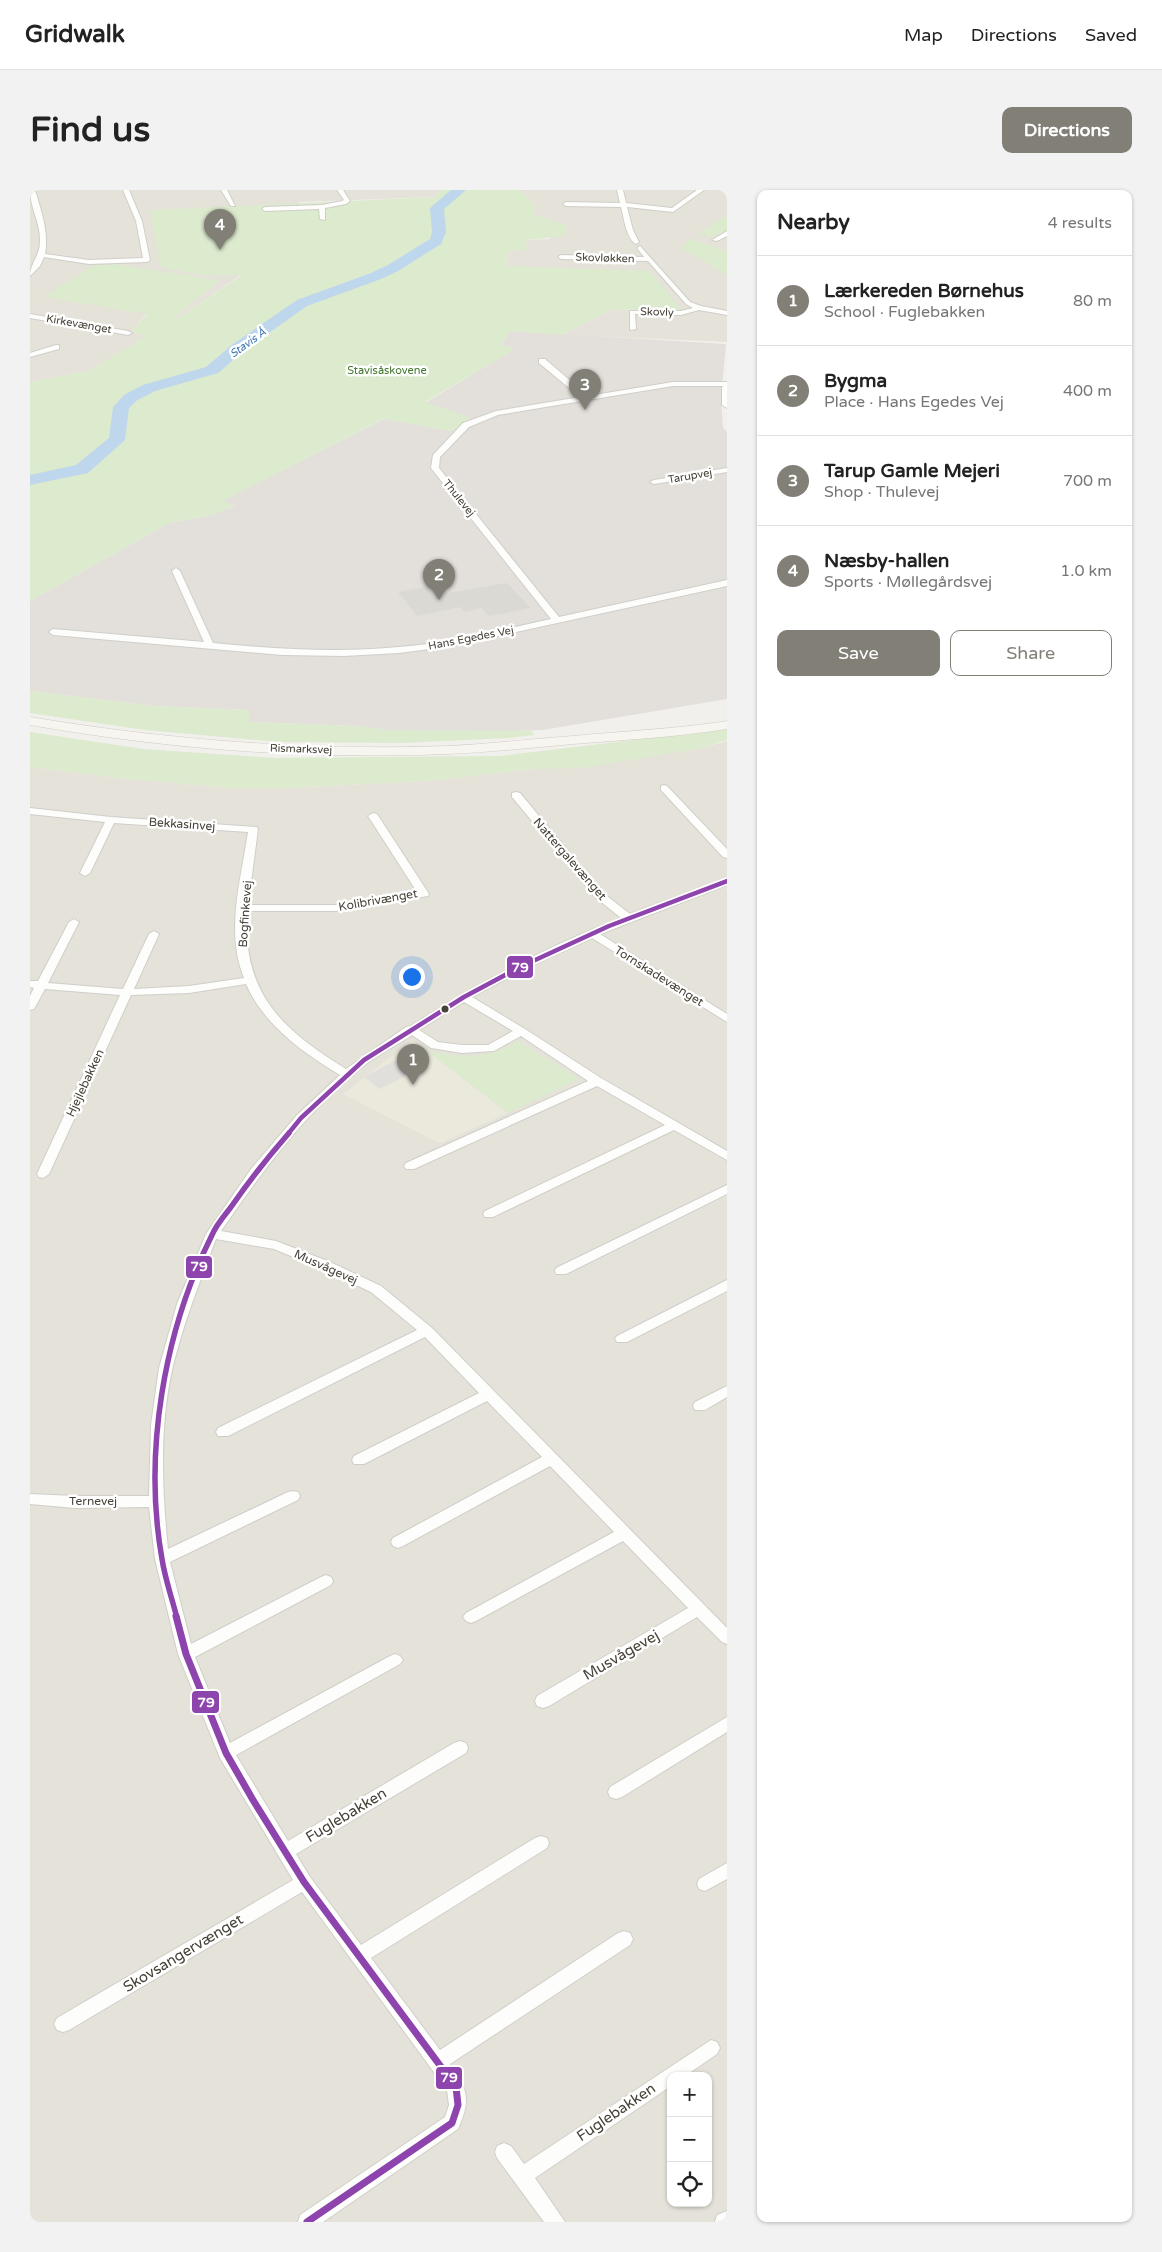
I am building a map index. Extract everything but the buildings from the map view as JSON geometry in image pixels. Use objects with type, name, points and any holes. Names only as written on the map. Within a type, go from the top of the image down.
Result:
[{"type":"main road","name":"Rismarksvej","points":[[572,740],[727,715]]},
{"type":"main road","name":"Rismarksvej","points":[[30,721],[134,737],[212,745],[296,749],[421,750],[505,747],[652,734],[727,725]]},
{"type":"street","points":[[30,274],[42,255],[46,244],[40,233],[32,190]]},
{"type":"street","points":[[42,255],[89,262],[147,260],[139,221],[126,190]]},
{"type":"street","points":[[224,190],[233,204]]},
{"type":"street","points":[[265,210],[322,207],[347,201],[340,190]]},
{"type":"street","name":"Skovløkken","points":[[620,190],[630,230],[638,245],[683,299],[699,308],[727,313]]},
{"type":"street","points":[[566,204],[577,206],[623,205],[673,210],[701,190]]},
{"type":"street","points":[[322,207],[323,219]]},
{"type":"street","points":[[715,240],[727,233]]},
{"type":"street","name":"Skovløkken","points":[[561,257],[649,259]]},
{"type":"street","name":"Skovly","points":[[632,329],[632,312],[681,313],[699,308]]},
{"type":"street","name":"Kirkevænget","points":[[30,316],[128,333]]},
{"type":"street","points":[[30,355],[47,352],[56,346]]},
{"type":"street","points":[[542,361],[586,398]]},
{"type":"street","name":"Thulevej","points":[[558,620],[435,468],[436,457],[466,425],[496,413],[673,384],[727,386]]},
{"type":"street","points":[[727,386],[727,405]]},
{"type":"street","name":"Tarupvej","points":[[654,482],[727,470]]},
{"type":"street","points":[[176,571],[210,646]]},
{"type":"street","name":"Hans Egedes Vej","points":[[53,632],[282,652],[344,653],[399,650],[452,643],[727,583]]},
{"type":"street","points":[[664,788],[727,855]]},
{"type":"street","name":"Nattergalevænget","points":[[516,796],[599,895],[628,918]]},
{"type":"street","name":"Bekkasinvej","points":[[30,812],[111,820],[253,829]]},
{"type":"street","name":"Kolibrivænget","points":[[243,908],[336,908],[424,894],[373,816]]},
{"type":"street","points":[[85,873],[111,820]]},
{"type":"street","name":"Bogfinkevej","points":[[253,829],[243,908],[242,956],[250,980],[262,1004],[287,1033],[314,1054],[346,1074]]},
{"type":"street","points":[[307,2222],[452,2123],[458,2105],[456,2087],[439,2061],[304,1882],[284,1852],[226,1753],[186,1654],[162,1559],[156,1501],[158,1425],[166,1368],[184,1304],[212,1234],[255,1172],[301,1118],[346,1074],[410,1029],[520,967],[591,933],[727,881]]},
{"type":"street","points":[[30,1007],[36,984],[74,922]]},
{"type":"street","name":"Tornskadevænget","points":[[591,933],[727,1019]]},
{"type":"street","name":"Hjejlebakken","points":[[43,1174],[154,934]]},
{"type":"street","points":[[36,984],[127,992],[210,987],[250,980]]},
{"type":"street","points":[[464,997],[598,1081],[727,1156]]},
{"type":"street","points":[[410,1029],[435,1045],[462,1050],[490,1048],[521,1031]]},
{"type":"street","points":[[410,1166],[598,1081]]},
{"type":"street","points":[[489,1214],[675,1126]]},
{"type":"street","points":[[561,1271],[727,1189]]},
{"type":"street","name":"Musvågevej","points":[[212,1234],[276,1245],[325,1265],[376,1290],[426,1331],[727,1638]]},
{"type":"street","points":[[622,1339],[727,1285]]},
{"type":"street","points":[[223,1432],[426,1331]]},
{"type":"street","points":[[700,1406],[727,1391]]},
{"type":"street","points":[[359,1460],[488,1394]]},
{"type":"street","points":[[398,1542],[552,1458]]},
{"type":"street","points":[[162,1559],[292,1496]]},
{"type":"street","name":"Ternevej","points":[[30,1499],[75,1502],[156,1501]]},
{"type":"street","points":[[471,1617],[625,1533]]},
{"type":"street","points":[[186,1654],[326,1581]]},
{"type":"street","name":"Musvågevej","points":[[543,1701],[699,1609]]},
{"type":"street","points":[[226,1753],[395,1660]]},
{"type":"street","points":[[616,1792],[727,1724]]},
{"type":"street","name":"Fuglebakken","points":[[284,1852],[460,1748]]},
{"type":"street","points":[[359,1956],[541,1843]]},
{"type":"street","points":[[705,1884],[727,1870]]},
{"type":"street","name":"Skovsangervænget","points":[[63,2024],[304,1882]]},
{"type":"street","points":[[439,2061],[624,1938]]},
{"type":"street","name":"Fuglebakken","points":[[522,2176],[711,2048]]},
{"type":"street","points":[[504,2152],[556,2222]]},
{"type":"shaded area","points":[[30,190],[439,190],[437,197],[299,202],[301,210],[294,238],[179,318],[147,314],[131,331],[147,336],[89,371],[30,382]]},
{"type":"shaded area","points":[[519,190],[727,190],[727,342],[564,335],[612,309],[675,311],[522,268],[505,266],[508,251],[527,240],[550,239],[548,219],[532,214],[535,205]]},
{"type":"shaded area","points":[[510,331],[726,344],[721,398],[723,428],[727,432],[727,699],[543,730],[491,732],[387,730],[358,726],[249,722],[249,710],[154,706],[30,691],[30,601],[169,523],[212,515],[235,506],[222,501],[384,419],[452,431],[425,403],[514,349],[501,345]]},
{"type":"shaded area","points":[[727,741],[727,2222],[30,2222],[30,767],[228,788],[288,788],[425,781],[533,769],[582,767],[701,748]]},
{"type":"shaded area","points":[[412,1040],[508,1113],[441,1143],[343,1094]]},
{"type":"shaded area","points":[[406,1055],[422,1067],[380,1089],[364,1077]]},
{"type":"green space","name":"Stavisåskovene","points":[[439,190],[519,190],[535,205],[533,214],[567,226],[564,236],[527,240],[525,251],[508,251],[505,266],[650,271],[682,311],[612,309],[564,335],[510,331],[501,345],[515,349],[425,402],[471,418],[452,431],[383,419],[223,501],[235,506],[212,515],[169,523],[30,601],[30,382],[89,371],[146,336],[131,331],[148,314],[44,297],[94,265],[113,264],[217,280],[218,282],[174,317],[179,318],[242,275],[203,275],[160,267],[150,210],[437,197]]},
{"type":"green space","points":[[727,215],[727,231],[712,237],[698,234]]},
{"type":"green space","points":[[691,239],[727,251],[727,275],[680,247]]},
{"type":"green space","points":[[30,691],[154,706],[249,710],[249,722],[358,726],[387,730],[532,731],[534,735],[401,743],[278,742],[145,730],[30,713]]},
{"type":"green space","points":[[727,729],[727,740],[701,748],[582,768],[533,769],[425,781],[288,788],[228,788],[30,767],[30,732],[143,749],[275,758],[499,756]]},
{"type":"green space","points":[[518,1041],[579,1079],[508,1113],[427,1051],[463,1056],[484,1055]]},
{"type":"waterway","name":"Stavis Å","points":[[30,480],[82,469],[117,440],[121,407],[130,398],[149,388],[212,370],[239,347],[302,303],[376,276],[393,268],[436,241],[439,232],[437,208],[459,190]]},
{"type":"transit line","name":"79","points":[[307,2222],[452,2123],[458,2105],[456,2087],[304,1882],[226,1753],[186,1654],[162,1559],[156,1501],[158,1425],[166,1368],[184,1304],[212,1234],[255,1172],[301,1118],[364,1060],[464,997],[520,967],[609,926],[727,881]]},
{"type":"place","name":"Næsby-hallen","points":[[220,250]]},
{"type":"place","name":"Tarup Gamle Mejeri","points":[[585,410]]},
{"type":"place","name":"Bygma","points":[[439,600]]},
{"type":"place","name":"Lærkereden Børnehus","points":[[413,1085]]}]
